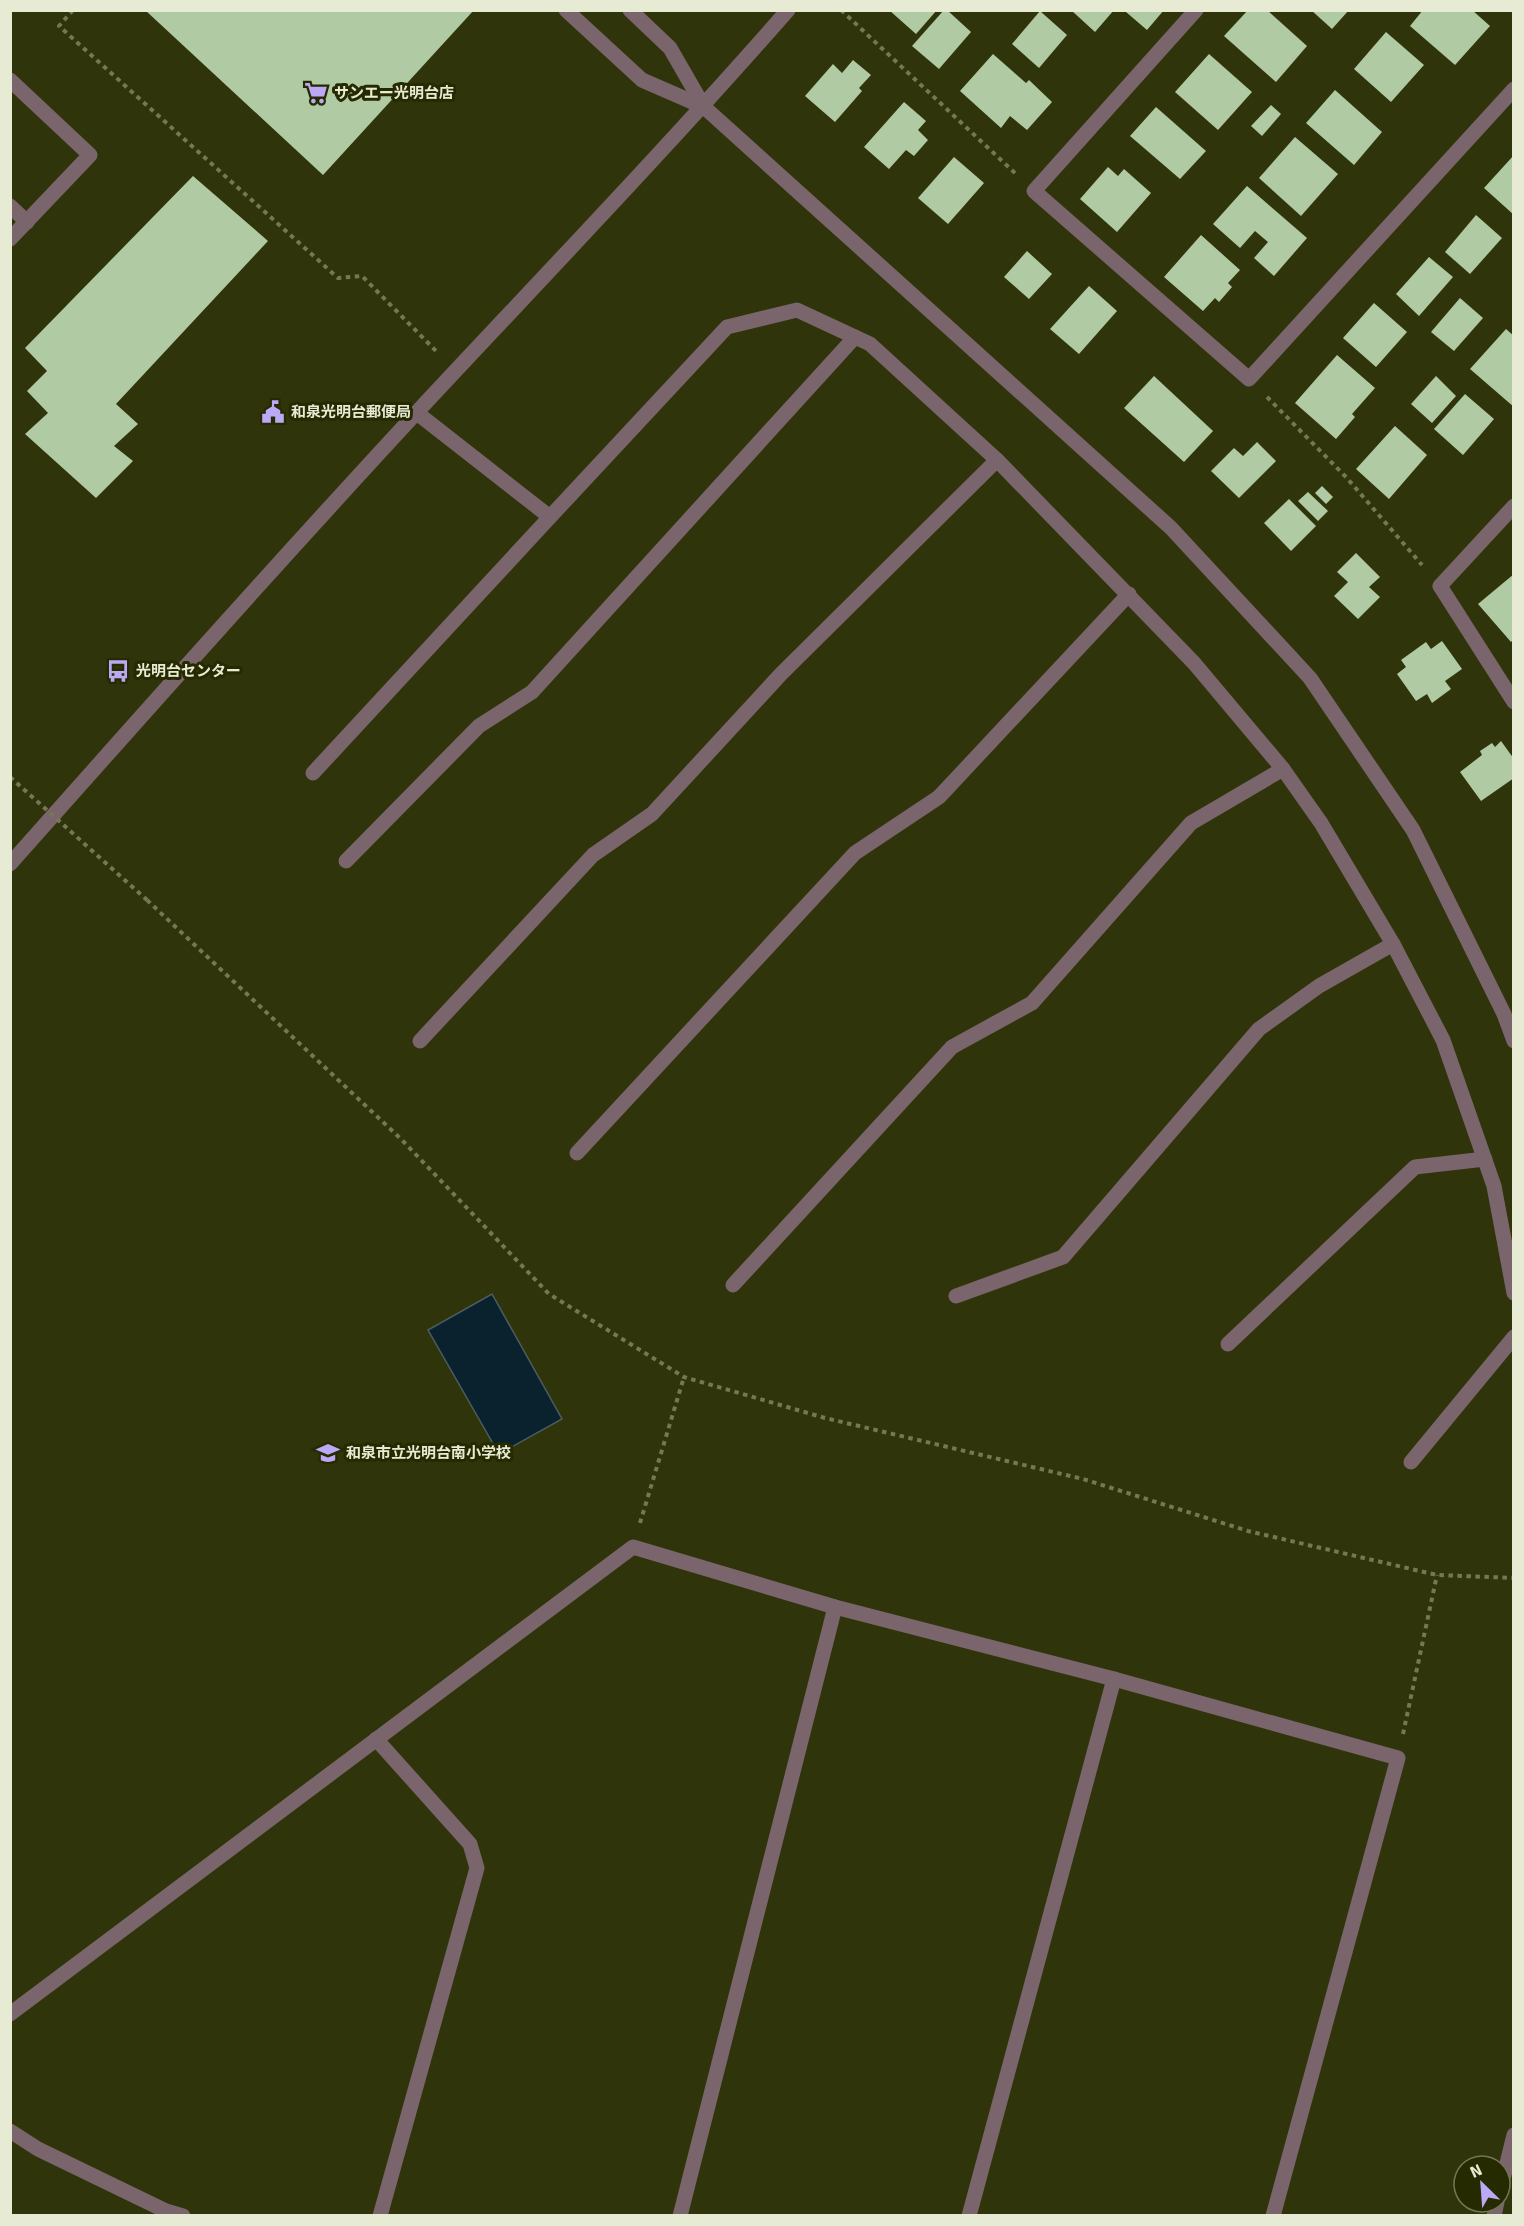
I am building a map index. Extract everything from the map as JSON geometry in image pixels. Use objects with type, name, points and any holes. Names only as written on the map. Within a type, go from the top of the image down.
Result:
[{"type":"street","points":[[566,10],[642,80],[704,107]]},
{"type":"street","points":[[630,10],[670,48],[704,107],[1171,528],[1310,678],[1413,830],[1504,1014],[1514,1041]]},
{"type":"street","points":[[10,864],[173,680],[417,413],[704,107],[788,10]]},
{"type":"street","points":[[1196,10],[1034,191],[1250,379],[1514,89]]},
{"type":"street","points":[[10,80],[90,155],[10,239]]},
{"type":"street","points":[[10,206],[27,222]]},
{"type":"street","points":[[313,773],[727,327],[797,310],[870,344],[997,460],[1130,594],[1194,663],[1283,769],[1321,823],[1393,944],[1443,1040],[1494,1186],[1514,1293]]},
{"type":"street","points":[[346,861],[479,726],[532,692],[855,337]]},
{"type":"street","points":[[417,413],[550,517]]},
{"type":"street","points":[[420,1041],[593,855],[652,814],[781,674],[997,460]]},
{"type":"street","points":[[1514,506],[1440,586],[1514,702]]},
{"type":"street","points":[[577,1153],[855,853],[939,796],[1130,594]]},
{"type":"street","points":[[732,1285],[952,1047],[1032,1003],[1191,823],[1283,769]]},
{"type":"street","points":[[956,1296],[1063,1257],[1259,1029],[1319,986],[1393,944]]},
{"type":"street","points":[[1228,1344],[1415,1167],[1485,1159]]},
{"type":"street","points":[[1411,1462],[1514,1337]]},
{"type":"street","points":[[10,2014],[633,1547],[835,1607],[1114,1679],[1398,1758],[1273,2216]]},
{"type":"street","points":[[680,2216],[835,1607]]},
{"type":"street","points":[[969,2216],[1114,1679]]},
{"type":"street","points":[[376,1739],[470,1844],[477,1868],[380,2216]]},
{"type":"street","points":[[10,2131],[38,2149],[166,2211],[183,2216]]},
{"type":"street","points":[[1509,2154],[1514,2135]]},
{"type":"path","points":[[73,10],[59,26],[338,278],[362,276],[456,371]]},
{"type":"path","points":[[841,10],[1034,191]]},
{"type":"path","points":[[1250,379],[1346,477],[1440,586]]},
{"type":"path","points":[[10,777],[147,900],[402,1139],[549,1294],[684,1377],[825,1418],[1083,1479],[1248,1531],[1437,1575],[1514,1578]]},
{"type":"path","points":[[633,1547],[684,1377]]},
{"type":"path","points":[[1398,1758],[1437,1575]]},
{"type":"water","points":[[492,1294],[562,1419],[499,1454],[428,1330]]},
{"type":"building","name":"サンエー光明台店","points":[[145,10],[474,10],[323,175]]},
{"type":"building","points":[[889,10],[937,10],[916,34]]},
{"type":"building","points":[[944,10],[947,10],[971,32],[939,69],[912,46]]},
{"type":"building","points":[[1071,10],[1114,10],[1095,32]]},
{"type":"building","points":[[1128,10],[1164,10],[1147,30],[1126,12]]},
{"type":"building","points":[[1248,10],[1267,10],[1307,46],[1276,82],[1224,36]]},
{"type":"building","points":[[1311,10],[1349,10],[1332,29]]},
{"type":"building","points":[[1423,10],[1472,10],[1490,26],[1455,65],[1410,26]]},
{"type":"building","points":[[1040,11],[1067,35],[1039,68],[1012,44]]},
{"type":"building","points":[[1386,32],[1424,65],[1391,102],[1354,69]]},
{"type":"building","points":[[993,54],[1026,83],[1029,80],[1052,102],[1027,130],[1010,116],[1001,128],[960,91]]},
{"type":"building","points":[[1209,54],[1252,92],[1218,130],[1175,92]]},
{"type":"building","points":[[853,60],[871,75],[859,88],[862,91],[835,122],[805,96],[833,64],[842,73]]},
{"type":"building","points":[[1335,90],[1382,132],[1354,165],[1306,123]]},
{"type":"building","points":[[904,102],[926,121],[918,130],[928,140],[914,156],[906,150],[889,169],[864,147]]},
{"type":"building","points":[[1271,105],[1281,114],[1262,136],[1251,126]]},
{"type":"building","points":[[1156,107],[1206,151],[1180,179],[1130,136]]},
{"type":"building","points":[[1295,137],[1338,174],[1301,216],[1259,178]]},
{"type":"building","points":[[1514,155],[1514,215],[1484,188]]},
{"type":"building","points":[[954,157],[984,183],[948,224],[918,198]]},
{"type":"building","points":[[1108,167],[1118,176],[1124,169],[1151,193],[1117,232],[1080,199]]},
{"type":"building","points":[[193,176],[268,241],[116,404],[138,424],[114,446],[133,461],[96,498],[25,434],[48,413],[27,391],[47,371],[25,348]]},
{"type":"building","points":[[1247,186],[1307,238],[1274,276],[1254,258],[1268,242],[1255,231],[1240,248],[1213,224]]},
{"type":"building","points":[[1476,215],[1502,238],[1470,274],[1445,252]]},
{"type":"building","points":[[1201,235],[1240,270],[1228,283],[1232,287],[1219,302],[1215,298],[1203,311],[1164,277]]},
{"type":"building","points":[[1027,251],[1052,274],[1029,299],[1004,277]]},
{"type":"building","points":[[1429,257],[1453,277],[1419,316],[1396,294]]},
{"type":"building","points":[[1089,286],[1117,311],[1079,354],[1050,329]]},
{"type":"building","points":[[1460,298],[1483,318],[1454,351],[1431,332]]},
{"type":"building","points":[[1374,303],[1407,332],[1376,367],[1343,338]]},
{"type":"building","points":[[1506,329],[1514,336],[1514,407],[1470,369]]},
{"type":"building","points":[[1337,355],[1375,388],[1352,414],[1355,417],[1336,439],[1295,403]]},
{"type":"building","points":[[1154,376],[1213,431],[1184,462],[1124,408]]},
{"type":"building","points":[[1436,376],[1456,396],[1432,423],[1411,404]]},
{"type":"building","points":[[1465,394],[1494,419],[1463,455],[1434,429]]},
{"type":"building","points":[[1395,426],[1427,455],[1389,499],[1356,469]]},
{"type":"building","points":[[1257,442],[1276,461],[1239,498],[1211,471],[1234,448],[1243,456]]},
{"type":"building","points":[[1322,486],[1333,497],[1326,504],[1315,493]]},
{"type":"building","points":[[1308,492],[1328,511],[1318,521],[1298,501]]},
{"type":"building","points":[[1289,499],[1316,526],[1291,551],[1264,523]]},
{"type":"building","points":[[1356,553],[1380,577],[1369,587],[1380,597],[1358,619],[1334,596],[1348,582],[1337,572]]},
{"type":"building","points":[[1514,574],[1514,639],[1511,642],[1478,604]]},
{"type":"building","points":[[1442,641],[1462,669],[1445,681],[1451,689],[1432,703],[1427,694],[1416,701],[1397,674],[1406,667],[1401,660],[1426,642],[1431,649]]},
{"type":"building","points":[[1501,741],[1514,759],[1514,778],[1481,801],[1460,772],[1482,755],[1480,751],[1492,743],[1495,747]]},
{"type":"place","name":"サンエー光明台店","points":[[316,93]]},
{"type":"place","name":"和泉光明台郵便局","points":[[273,412]]},
{"type":"place","name":"光明台センター","points":[[118,671]]},
{"type":"place","name":"和泉市立光明台南小学校","points":[[328,1453]]}]
